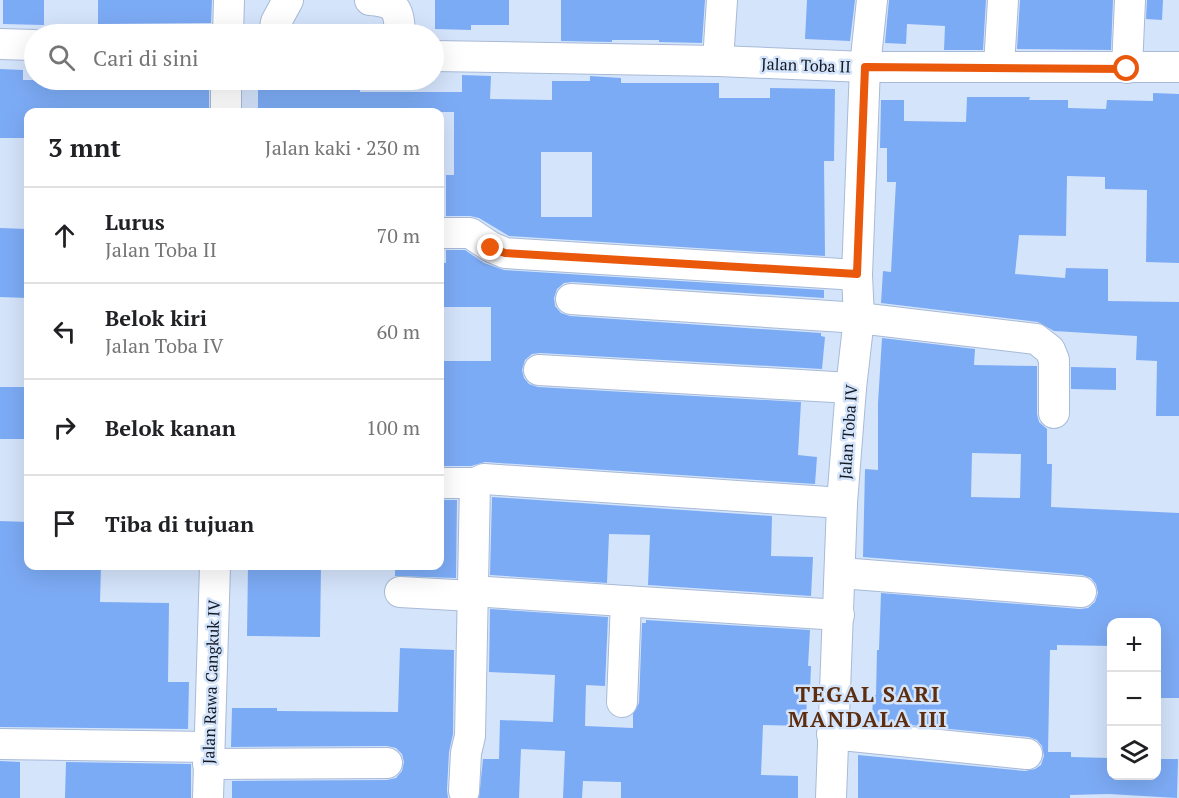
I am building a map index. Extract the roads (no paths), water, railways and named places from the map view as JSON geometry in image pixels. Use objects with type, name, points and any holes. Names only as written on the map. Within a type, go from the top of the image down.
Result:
[{"type":"street","points":[[228,24],[229,0]]},
{"type":"street","points":[[276,24],[288,0]]},
{"type":"street","points":[[370,0],[387,2],[392,5],[397,13],[399,24]]},
{"type":"street","points":[[718,61],[722,0]]},
{"type":"street","name":"Jalan Toba IV","points":[[831,798],[842,503],[850,388],[859,318],[857,274],[865,67],[872,0]]},
{"type":"street","points":[[999,66],[1003,0]]},
{"type":"street","points":[[1127,69],[1130,0]]},
{"type":"street","points":[[0,44],[24,45]]},
{"type":"street","name":"Jalan Toba II","points":[[444,56],[718,61],[865,67],[999,66],[1127,69],[1179,67]]},
{"type":"street","points":[[226,90],[226,108]]},
{"type":"street","points":[[444,233],[470,233],[491,248],[505,253],[857,274]]},
{"type":"street","points":[[571,299],[859,318],[1036,339],[1050,350],[1054,360],[1054,413]]},
{"type":"street","points":[[539,370],[850,388]]},
{"type":"street","points":[[444,483],[475,483],[484,479],[842,503]]},
{"type":"street","points":[[464,792],[466,750],[470,736],[475,483]]},
{"type":"street","name":"Jalan Rawa Cangkuk IV","points":[[208,798],[215,570]]},
{"type":"street","points":[[841,573],[1081,592]]},
{"type":"street","points":[[400,592],[472,593],[626,601],[838,615]]},
{"type":"street","points":[[622,702],[626,601]]},
{"type":"street","points":[[832,734],[1027,754]]},
{"type":"street","points":[[0,744],[387,763]]},
{"type":"district","name":"TEGAL SARI MANDALA III","points":[[868,706]]}]
